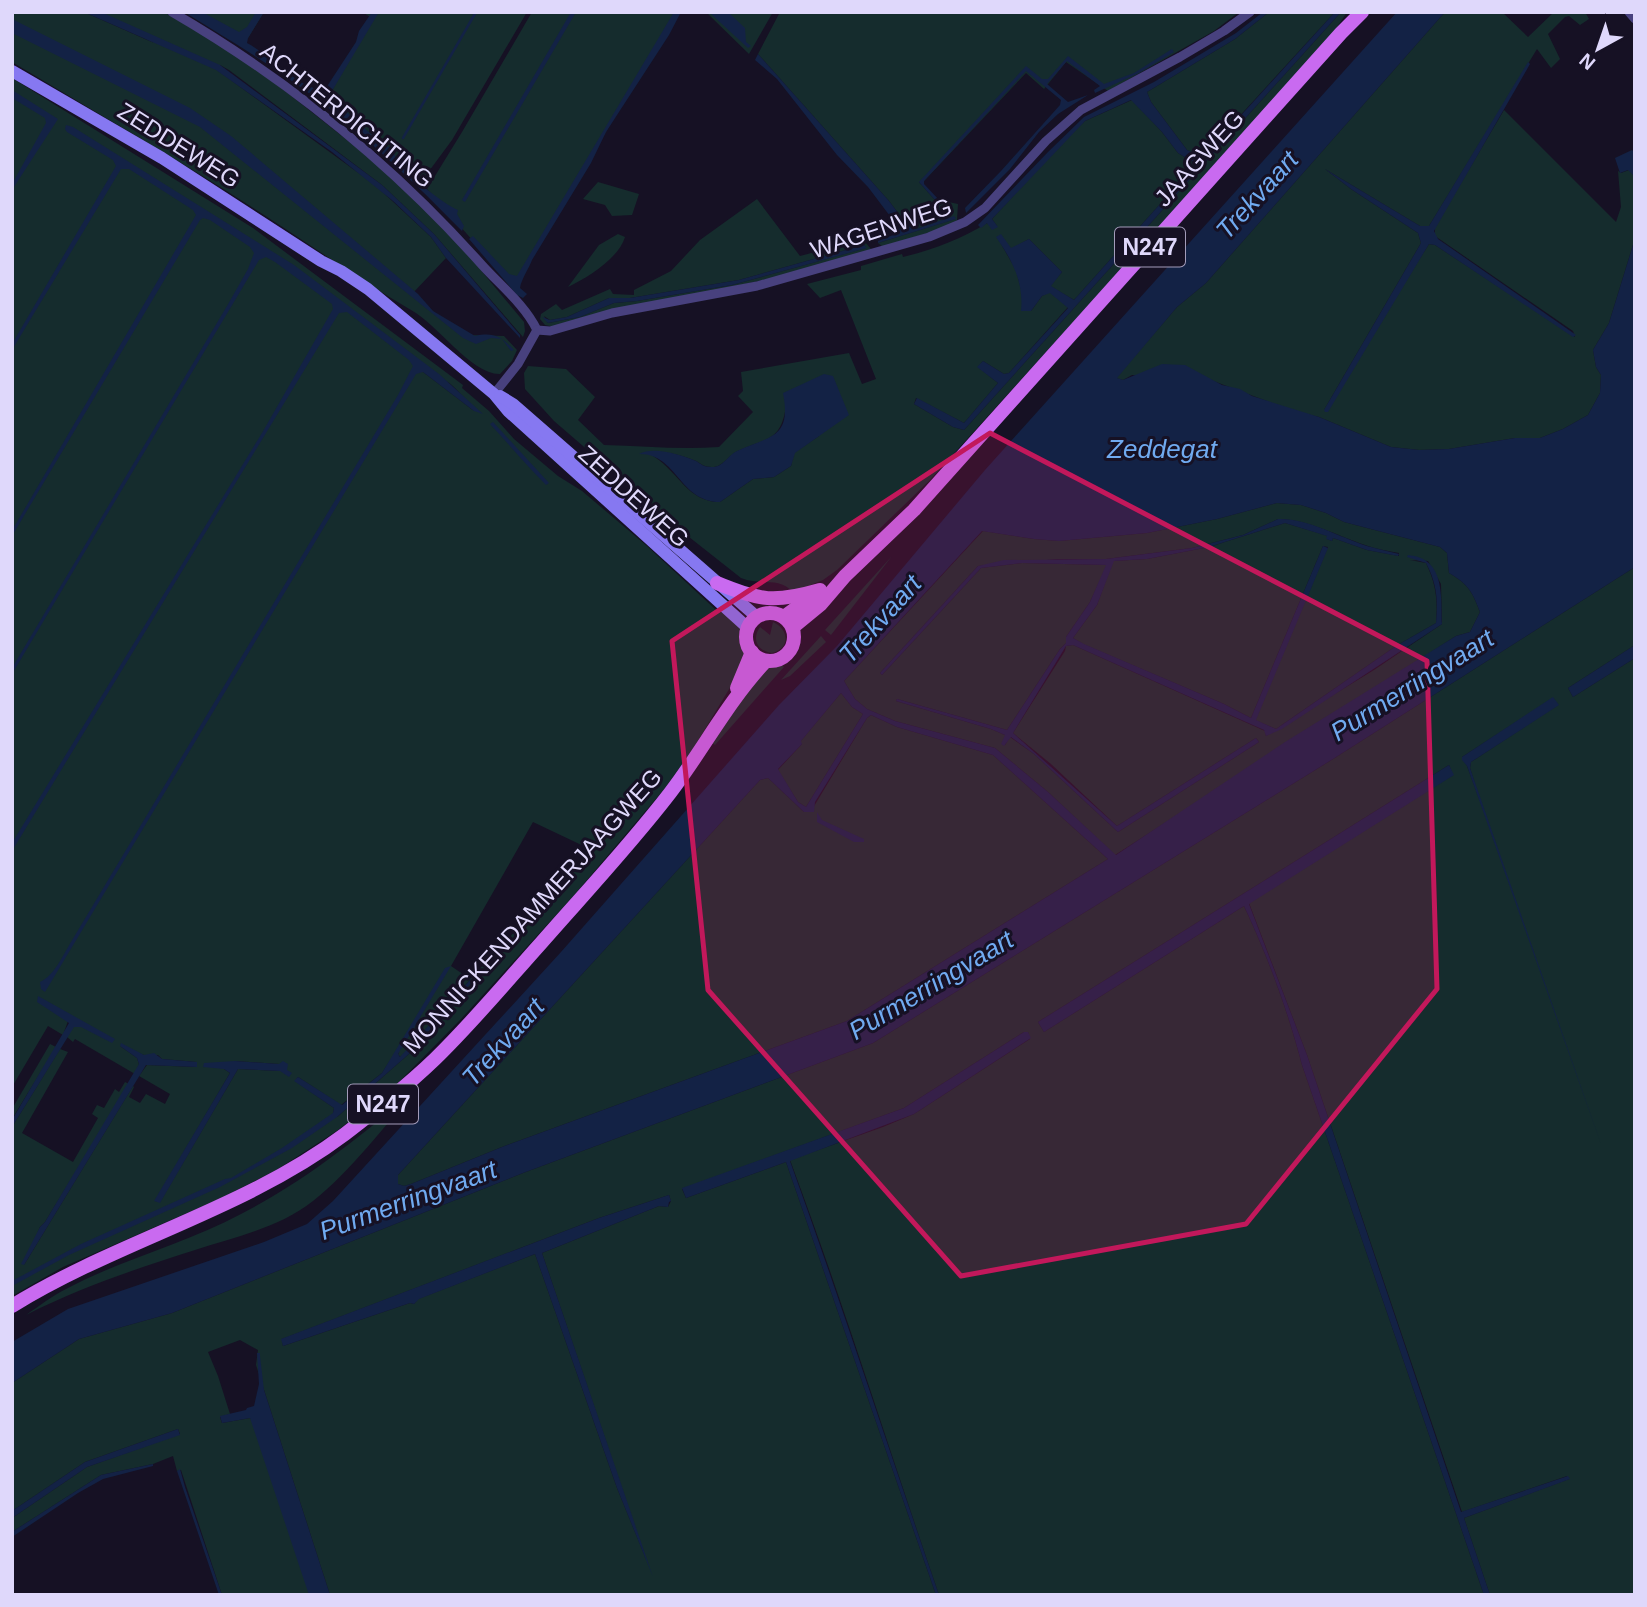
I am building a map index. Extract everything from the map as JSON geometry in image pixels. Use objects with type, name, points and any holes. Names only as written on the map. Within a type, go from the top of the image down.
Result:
[{"type":"main road","name":"JAAGWEG","points":[[1341,33],[1356,12]]},
{"type":"main road","name":"JAAGWEG","points":[[845,576],[915,510],[1341,33],[1363,12]]},
{"type":"main road","name":"ZEDDEWEG","points":[[12,71],[162,158],[321,261],[362,295],[394,313],[494,394],[513,404],[718,583],[752,622]]},
{"type":"main road","name":"ZEDDEWEG","points":[[494,394],[508,411],[752,622]]},
{"type":"main road","name":"N247","points":[[788,622],[820,590],[845,576]]},
{"type":"main road","name":"N247","points":[[788,622],[821,604],[845,576]]},
{"type":"main road","points":[[718,583],[765,599],[791,598],[820,590]]},
{"type":"main road","points":[[765,661],[752,652],[747,644],[752,622],[774,613],[788,622]]},
{"type":"main road","name":"N247","points":[[765,661],[781,659],[790,651],[794,641],[788,622]]},
{"type":"main road","name":"MONNICKENDAMMERJAAGWEG","points":[[731,702],[752,652]]},
{"type":"main road","name":"MONNICKENDAMMERJAAGWEG","points":[[12,1306],[86,1265],[214,1211],[280,1178],[344,1135],[405,1086],[464,1028],[648,821],[692,763],[731,702],[765,661]]},
{"type":"street","name":"ACHTERDICHTING","points":[[172,12],[252,61],[373,155],[462,242],[527,314],[537,330]]},
{"type":"street","name":"WAGENWEG","points":[[537,330],[550,331],[612,313],[757,286],[954,228],[985,208],[1046,141],[1081,110],[1180,57],[1250,12]]},
{"type":"street","points":[[1629,12],[1635,19]]},
{"type":"street","points":[[494,394],[518,363],[537,330]]},
{"type":"highlighted area","points":[[990,433],[1427,661],[1437,989],[1246,1224],[961,1276],[708,990],[672,641]]},
{"type":"green space","points":[[12,12],[84,12],[154,43],[96,12],[164,12],[247,61],[376,163],[449,232],[524,322],[523,337],[434,234],[382,185],[220,65],[217,70],[375,185],[431,237],[446,258],[412,294],[445,321],[472,335],[504,336],[517,350],[512,361],[500,374],[478,366],[411,310],[147,142],[12,62]]},
{"type":"green space","points":[[195,12],[264,12],[248,38]]},
{"type":"green space","points":[[362,12],[527,12],[452,140],[421,182],[345,117],[329,96],[372,18]]},
{"type":"green space","points":[[532,12],[677,12],[514,287],[427,189]]},
{"type":"green space","points":[[706,12],[773,12],[749,54]]},
{"type":"green space","points":[[780,12],[1239,12],[1214,31],[1108,91],[1066,62],[1044,89],[1026,73],[924,181],[919,182],[934,199],[958,204],[957,220],[953,225],[883,247],[878,243],[955,219],[954,217],[916,229],[908,226],[889,201],[758,54]]},
{"type":"green space","points":[[1269,12],[1335,12],[1202,157],[1187,150],[1151,102],[1147,92],[1235,39]]},
{"type":"green space","points":[[1341,12],[1347,12],[1306,65],[929,481],[837,570],[823,580],[793,592],[781,584],[741,578],[684,533],[554,421],[525,389],[524,373],[528,366],[566,369],[595,397],[578,420],[604,445],[676,448],[719,447],[753,412],[738,396],[743,391],[741,372],[849,353],[862,384],[876,379],[841,290],[820,298],[807,284],[861,270],[861,266],[902,254],[903,257],[936,247],[987,223],[997,226],[992,219],[1073,131],[1085,121],[1132,100],[1178,153],[1196,164],[1074,300],[1050,286],[1062,272],[1029,239],[1011,249],[997,237],[1016,270],[1023,297],[1031,311],[1042,296],[1050,292],[1068,307],[1009,373],[1004,374],[983,361],[978,367],[998,383],[964,423],[916,398],[914,404],[953,427],[964,430]],"holes":[[[786,406],[819,436],[794,453],[791,466],[774,477],[753,479],[720,502],[698,497],[648,453],[672,454],[715,467],[734,453],[776,433],[784,418]]]},
{"type":"green space","points":[[1445,12],[1502,12],[1528,37],[1554,12],[1585,12],[1589,19],[1580,25],[1569,16],[1565,17],[1548,34],[1560,59],[1551,68],[1537,49],[1429,226],[1420,226],[1325,169],[1418,233],[1421,243],[1324,410],[1429,244],[1435,245],[1575,337],[1573,331],[1435,236],[1435,227],[1504,110],[1616,222],[1621,207],[1618,171],[1621,173],[1629,170],[1635,177],[1633,245],[1609,323],[1593,350],[1596,367],[1601,375],[1600,393],[1588,415],[1540,438],[1515,438],[1449,449],[1419,450],[1391,447],[1319,417],[1291,410],[1208,379],[1132,375],[1123,380],[1116,378],[1177,307],[1206,283]]},
{"type":"green space","points":[[12,78],[253,228],[463,385],[462,388],[489,411],[514,439],[558,476],[582,491],[715,609],[738,621],[743,630],[747,651],[737,676],[693,749],[665,788],[575,894],[461,1019],[395,1086],[338,1130],[278,1169],[219,1199],[63,1267],[12,1296],[12,1127],[60,1049],[68,1052],[22,1133],[73,1162],[98,1118],[92,1114],[97,1105],[104,1108],[115,1089],[119,1092],[125,1082],[129,1084],[40,1227],[24,1265],[133,1086],[129,1097],[140,1103],[146,1094],[165,1104],[170,1094],[139,1076],[147,1065],[196,1067],[196,1062],[162,1059],[158,1055],[144,1055],[120,1046],[137,1058],[139,1064],[135,1074],[75,1039],[73,1042],[67,1037],[76,1021],[48,1005],[68,1021],[63,1035],[48,1026],[12,1087]],"holes":[[[423,372],[446,381],[474,411]],[[533,822],[592,850],[470,979],[451,966]],[[476,976],[410,1053],[337,1117],[333,1113],[334,1108],[295,1081],[298,1077],[341,1105],[382,1073],[400,1045],[398,1055],[401,1057]],[[235,1061],[279,1064],[280,1071],[238,1069],[160,1202],[155,1201],[230,1073],[224,1069]]]},
{"type":"green space","points":[[598,182],[639,194],[632,215],[612,216],[605,205],[583,199]]},
{"type":"green space","points":[[757,199],[800,256],[860,236],[871,249],[790,274],[554,327],[545,325],[540,319],[541,314],[556,304],[562,310],[610,289],[613,294],[634,295],[634,290],[671,271],[700,240]],"holes":[[[864,245],[866,248],[732,285],[614,303],[580,317],[548,323],[544,316],[550,320],[567,317],[609,298],[630,298],[739,280]]]},
{"type":"green space","points":[[618,234],[625,237],[622,245],[609,260],[568,287],[599,245]]},
{"type":"green space","points":[[1277,503],[1301,505],[1344,522],[1440,547],[1447,553],[1449,573],[1469,589],[1480,612],[1470,632],[1456,636],[1115,855],[1048,792],[995,748],[895,721],[867,709],[855,699],[844,681],[983,531],[1059,541],[1147,533]],"holes":[[[1278,519],[1399,553],[1399,556],[1367,550],[1333,538],[1332,541],[1327,539],[1328,536],[1285,523],[1209,547],[1147,559],[1113,561],[1097,605],[1073,638],[1251,718],[1323,546],[1328,547],[1255,720],[1276,729],[1396,646],[1436,623],[1436,592],[1426,563],[1410,560],[1428,561],[1441,584],[1442,624],[1374,670],[1266,736],[1265,731],[1073,645],[1066,646],[1013,733],[1051,764],[1117,826],[1256,738],[1259,742],[1118,832],[1034,754],[1010,737],[1005,745],[1005,735],[991,729],[896,701],[897,699],[1007,730],[1066,643],[1066,637],[1090,602],[1107,565],[1022,563],[981,568],[882,675],[880,673],[978,566],[1058,559],[1106,559],[1192,548],[1243,535]]]},
{"type":"green space","points":[[892,556],[831,635],[825,630]]},
{"type":"green space","points":[[1635,567],[1635,645],[1568,688],[1573,697],[1635,658],[1635,1595],[1490,1595],[1464,1518],[1569,1479],[1567,1476],[1462,1512],[1307,1055],[1249,903],[1453,775],[1449,765],[1038,1022],[1044,1032],[1244,906],[1284,1004],[1302,1065],[1484,1595],[939,1595],[790,1160],[914,1114],[1030,1039],[1028,1032],[904,1108],[682,1189],[686,1198],[786,1162],[936,1595],[330,1595],[256,1365],[258,1350],[240,1340],[208,1352],[230,1414],[220,1417],[222,1423],[250,1418],[254,1423],[310,1595],[222,1595],[181,1470],[177,1471],[173,1456],[153,1464],[101,1475],[12,1532],[12,1518],[87,1467],[180,1434],[178,1429],[85,1462],[12,1511],[12,1383],[79,1339],[172,1313],[523,1173],[873,1043],[1333,759]],"holes":[[[1553,698],[1558,705],[1471,762],[1470,768],[1484,812],[1462,757]],[[669,1195],[671,1201],[668,1207],[659,1206],[542,1253],[646,1559],[617,1488],[535,1254],[418,1299],[414,1304],[410,1303],[283,1346],[282,1339],[599,1218]]]},
{"type":"green space","points":[[773,622],[782,629],[786,638],[782,647],[772,653],[757,644],[756,636],[760,627],[770,635]]},
{"type":"green space","points":[[821,636],[826,642],[790,676],[781,680]]},
{"type":"green space","points":[[769,666],[784,667],[715,745],[712,743],[737,702]]},
{"type":"green space","points":[[841,693],[852,707],[863,714],[806,807],[798,802],[778,770],[802,744],[800,742]]},
{"type":"green space","points":[[871,715],[897,727],[993,755],[1108,859],[847,1021],[502,1147],[411,1184],[398,1184],[398,1175],[760,780],[768,778],[804,812],[813,808]]},
{"type":"green space","points":[[50,1044],[56,1047],[12,1119],[12,1109]]},
{"type":"green space","points":[[418,1088],[327,1190],[300,1210],[256,1231],[109,1279],[26,1315],[87,1278],[220,1225],[265,1201],[333,1156]]},
{"type":"water","points":[[84,12],[101,12],[220,65],[382,185],[434,234],[520,338],[446,258],[431,237],[393,201],[332,152],[216,70]]},
{"type":"water","points":[[184,12],[202,12],[239,32],[247,27],[256,12],[264,12],[247,43],[293,77],[324,91],[372,12],[379,12],[329,96],[383,145],[392,148],[400,164],[415,179],[443,202],[458,210],[457,214],[464,226],[462,231],[391,161],[334,112],[266,64]]},
{"type":"water","points":[[571,12],[576,12],[465,202],[462,200]]},
{"type":"water","points":[[674,12],[681,12],[669,35],[606,132],[591,163],[532,260],[520,288],[527,294],[523,298],[517,295],[469,239],[473,236],[509,274],[517,276]]},
{"type":"water","points":[[709,12],[728,12],[745,28],[746,42],[751,46],[748,48]]},
{"type":"water","points":[[1263,12],[1269,12],[1235,39],[1147,92],[1151,102],[1187,150],[1203,157],[1335,12],[1341,12],[964,430],[953,427],[914,404],[917,398],[964,423],[998,383],[977,367],[983,361],[1004,374],[1009,373],[1068,308],[1050,293],[1042,296],[1031,311],[1021,311],[1021,290],[1016,272],[996,237],[1001,234],[1011,248],[1029,239],[1062,272],[1051,286],[1074,300],[1196,164],[1178,153],[1131,100],[1085,121],[992,219],[998,227],[992,230],[987,223],[981,228],[978,225],[1084,117],[1154,82],[1236,33]]},
{"type":"water","points":[[1397,12],[1445,12],[1206,283],[1177,307],[1117,378],[1123,380],[1162,364],[1185,365],[1222,385],[1319,417],[1391,447],[1449,449],[1515,438],[1540,438],[1588,415],[1600,393],[1601,375],[1596,367],[1593,350],[1609,323],[1635,233],[1635,567],[1333,759],[873,1043],[523,1173],[172,1313],[79,1339],[12,1383],[12,1342],[68,1309],[264,1242],[307,1224],[333,1201],[561,952],[779,705],[837,646],[985,470]],"holes":[[[1277,503],[1301,505],[1344,522],[1440,547],[1447,553],[1449,573],[1469,589],[1480,612],[1470,632],[1456,636],[1285,742],[1116,855],[1048,792],[995,748],[895,721],[867,709],[855,699],[844,681],[982,531],[1059,541],[1147,533]],[[841,693],[852,707],[863,714],[806,807],[798,802],[778,769],[802,744],[801,741]],[[871,715],[897,727],[993,755],[1108,859],[847,1021],[502,1147],[411,1184],[398,1184],[398,1175],[760,780],[768,778],[804,812],[814,812],[815,802]]]},
{"type":"water","points":[[12,19],[190,108],[231,136],[418,294],[433,311],[475,336],[492,335],[502,339],[491,338],[476,344],[463,338],[200,127],[12,33]]},
{"type":"water","points":[[1172,49],[1174,52],[1139,73],[1095,93],[1094,90],[1100,86],[1067,61],[1047,84],[1068,102],[1088,95],[1058,114],[1039,132],[1010,169],[966,213],[965,208],[1060,105],[1061,100],[1026,71],[924,181],[940,201],[934,199],[919,182],[1026,66],[1042,79],[1048,79],[1068,56],[1104,84],[1134,73]]},
{"type":"water","points":[[758,54],[889,201],[908,226],[916,229],[954,216],[956,219],[878,243],[878,240],[897,234],[899,228],[777,79],[755,60]]},
{"type":"water","points":[[1528,62],[1530,64],[1434,231],[1438,239],[1576,335],[1573,337],[1435,245],[1429,244],[1328,412],[1325,412],[1421,243],[1418,233],[1325,169],[1420,226],[1429,226]]},
{"type":"water","points":[[12,90],[58,119],[12,190],[12,184],[46,123],[45,118],[12,98]]},
{"type":"water","points":[[66,125],[294,265],[439,374],[483,414],[474,411],[423,372],[416,374],[45,992],[41,989],[40,982],[50,975],[61,959],[413,366],[409,360],[347,312],[339,313],[12,851],[12,843],[262,433],[333,309],[332,304],[275,262],[266,257],[259,260],[12,674],[12,668],[227,306],[254,253],[250,247],[210,220],[200,220],[12,536],[12,530],[196,215],[193,210],[129,169],[121,169],[12,350],[12,344],[116,166],[113,160],[67,132]]},
{"type":"water","points":[[1632,150],[1635,153],[1635,177],[1628,170],[1620,173],[1615,158]]},
{"type":"water","points":[[864,245],[867,248],[732,285],[614,303],[580,317],[548,323],[542,317],[550,320],[567,317],[609,298],[630,298],[739,280]]},
{"type":"water","points":[[824,374],[833,376],[849,415],[795,453],[791,466],[774,477],[753,479],[720,502],[706,500],[695,494],[662,461],[639,454],[668,452],[706,466],[719,466],[737,451],[775,434],[784,419],[783,393]]},
{"type":"water","points":[[493,422],[549,483],[546,485],[531,470],[490,424]]},
{"type":"water","points":[[1278,519],[1312,525],[1367,546],[1399,554],[1398,556],[1367,550],[1333,538],[1332,541],[1326,539],[1327,536],[1285,523],[1209,547],[1147,559],[1114,561],[1097,605],[1073,638],[1251,718],[1323,546],[1328,548],[1256,720],[1276,729],[1396,646],[1436,623],[1436,592],[1430,571],[1426,563],[1407,557],[1408,555],[1429,563],[1435,571],[1441,590],[1442,624],[1282,729],[1266,736],[1264,730],[1073,645],[1066,646],[1013,733],[1117,826],[1256,738],[1259,742],[1118,832],[1034,754],[1011,737],[1004,746],[1001,744],[1005,735],[991,729],[896,701],[897,699],[1007,730],[1066,643],[1066,637],[1090,602],[1106,565],[1022,563],[981,568],[882,675],[880,673],[978,566],[1004,560],[1106,559],[1192,548],[1243,535]]},
{"type":"water","points":[[1635,645],[1635,658],[1573,697],[1568,688]]},
{"type":"water","points":[[1553,697],[1559,705],[1471,762],[1470,768],[1601,1144],[1467,766],[1462,760],[1462,757]]},
{"type":"water","points":[[1449,765],[1454,775],[1249,904],[1307,1055],[1461,1512],[1568,1476],[1570,1479],[1464,1518],[1490,1595],[1484,1595],[1302,1065],[1284,1004],[1244,906],[1044,1032],[1038,1022]]},
{"type":"water","points":[[817,812],[822,820],[864,839],[864,842],[854,842],[817,822]]},
{"type":"water","points":[[451,966],[398,1054],[400,1057],[470,980],[479,974],[410,1053],[337,1117],[292,1148],[220,1187],[69,1255],[12,1286],[12,1281],[81,1244],[231,1178],[282,1148],[333,1113],[334,1108],[294,1081],[298,1077],[342,1105],[382,1073],[445,968]]},
{"type":"water","points":[[38,996],[115,1039],[112,1043],[81,1027],[74,1027],[12,1127],[12,1120],[69,1023],[37,1002]]},
{"type":"water","points":[[1028,1032],[1031,1038],[914,1114],[790,1161],[939,1595],[936,1595],[786,1162],[686,1198],[682,1188],[904,1108]]},
{"type":"water","points":[[121,1043],[144,1055],[154,1053],[162,1059],[197,1062],[197,1067],[146,1065],[24,1265],[21,1264],[40,1227],[139,1064],[137,1058],[120,1046]]},
{"type":"water","points":[[235,1061],[279,1064],[283,1061],[288,1064],[287,1070],[292,1073],[289,1077],[280,1071],[238,1069],[160,1203],[154,1201],[230,1073],[224,1069],[203,1067],[204,1063]]},
{"type":"water","points":[[669,1195],[671,1201],[668,1207],[659,1206],[542,1253],[653,1577],[617,1488],[535,1254],[419,1299],[414,1304],[410,1303],[283,1346],[281,1339],[599,1218]]},
{"type":"water","points":[[257,1353],[260,1353],[264,1390],[330,1595],[309,1595],[250,1418],[222,1423],[220,1416],[254,1406],[259,1384]]},
{"type":"water","points":[[178,1429],[180,1435],[87,1467],[12,1518],[12,1511],[85,1462]]},
{"type":"water","points":[[153,1464],[103,1479],[12,1537],[12,1532],[101,1475]]},
{"type":"water","points":[[180,1469],[222,1595],[219,1595],[177,1471]]},
{"type":"waterway","points":[[403,138],[476,12]]},
{"type":"water label","name":"Trekvaart","points":[[1257,195]]},
{"type":"water label","name":"Zeddegat","points":[[1162,449]]},
{"type":"water label","name":"Trekvaart","points":[[880,619]]},
{"type":"water label","name":"Purmerringvaart","points":[[1412,685]]},
{"type":"water label","name":"Purmerringvaart","points":[[931,985]]},
{"type":"water label","name":"Trekvaart","points":[[503,1042]]},
{"type":"water label","name":"Purmerringvaart","points":[[408,1200]]}]
